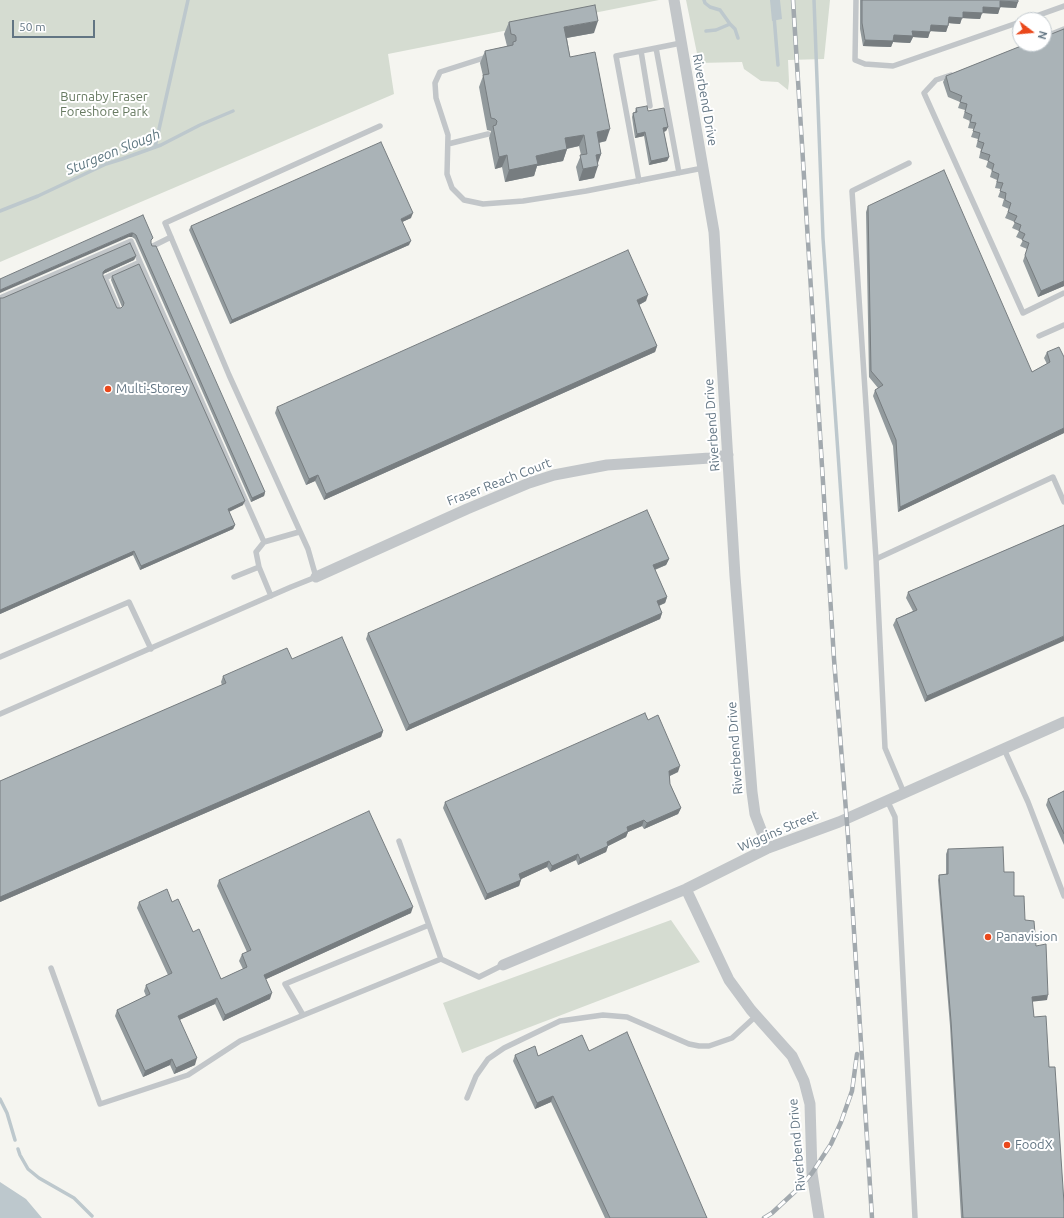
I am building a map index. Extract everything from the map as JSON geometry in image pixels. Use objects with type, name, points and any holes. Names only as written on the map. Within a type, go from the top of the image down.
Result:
[{"type":"street","name":"Riverbend Drive","points":[[674,0],[714,232],[735,576],[752,792],[755,814],[768,848]]},
{"type":"street","name":"Fraser Reach Court","points":[[316,577],[467,509],[554,474],[607,465],[710,458],[728,455]]},
{"type":"street","name":"Wiggins Street","points":[[502,965],[686,889],[768,848],[839,822],[1064,722]]},
{"type":"street","name":"Riverbend Drive","points":[[686,889],[729,980],[756,1016],[792,1056],[804,1081],[810,1104],[812,1173],[819,1218]]},
{"type":"lane","points":[[856,0],[855,60],[865,64],[893,66],[1012,25]]},
{"type":"lane","points":[[1047,12],[1064,6]]},
{"type":"lane","points":[[1052,34],[1064,29]]},
{"type":"lane","points":[[639,180],[616,56],[681,43]]},
{"type":"lane","points":[[656,48],[679,172]]},
{"type":"lane","points":[[641,51],[650,106]]},
{"type":"lane","points":[[492,55],[440,72],[435,83],[436,98],[448,135],[447,174],[452,188],[464,200],[483,204],[523,201],[703,168]]},
{"type":"lane","points":[[958,72],[936,80],[924,93],[1023,313],[1064,293]]},
{"type":"lane","points":[[0,714],[316,577],[308,549],[229,375],[165,223],[380,126]]},
{"type":"lane","points":[[448,144],[488,134]]},
{"type":"lane","points":[[904,793],[885,748],[876,560],[852,191],[909,163]]},
{"type":"lane","points":[[153,246],[171,237]]},
{"type":"lane","points":[[0,298],[131,241],[264,542]]},
{"type":"lane","points":[[118,308],[105,278],[140,262]]},
{"type":"lane","points":[[1039,336],[1064,325]]},
{"type":"lane","points":[[876,560],[1053,477],[1064,502]]},
{"type":"lane","points":[[271,596],[259,567],[256,552],[264,542],[299,532]]},
{"type":"lane","points":[[234,577],[259,567]]},
{"type":"lane","points":[[0,657],[129,602],[151,649]]},
{"type":"lane","points":[[1004,749],[1028,802],[1064,896]]},
{"type":"lane","points":[[887,800],[895,817],[915,1218]]},
{"type":"lane","points":[[399,841],[441,959],[479,977],[502,965]]},
{"type":"lane","points":[[303,1015],[285,984],[429,925]]},
{"type":"lane","points":[[51,968],[100,1104],[188,1075],[240,1042],[441,959]]},
{"type":"lane","points":[[467,1098],[476,1076],[488,1060],[504,1048],[560,1021],[603,1015],[627,1017],[689,1044],[704,1046],[720,1043],[732,1038],[756,1016]]},
{"type":"green space","name":"Burnaby Fraser Foreshore Park","points":[[0,0],[659,0],[388,54],[394,94],[0,262]]},
{"type":"green space","points":[[686,0],[830,0],[824,59],[788,60],[788,90],[778,82],[761,81],[744,69],[742,62],[699,63]]},
{"type":"green space","points":[[671,920],[700,962],[462,1053],[443,1003]]},
{"type":"shaded area","points":[[770,0],[780,0],[782,19],[772,21]]},
{"type":"shaded area","points":[[0,1182],[26,1199],[42,1218],[0,1218]]},
{"type":"building","points":[[862,0],[1018,0],[1018,2],[1000,1],[1000,8],[983,7],[983,13],[963,12],[963,18],[949,17],[948,26],[931,25],[930,32],[912,31],[913,36],[894,35],[893,41],[865,40],[862,23]]},
{"type":"building","points":[[595,5],[598,21],[564,27],[570,57],[595,52],[610,129],[597,132],[601,154],[596,155],[598,166],[583,169],[580,155],[587,154],[584,135],[565,138],[567,149],[536,156],[538,164],[509,170],[507,155],[499,157],[493,126],[496,125],[497,121],[491,118],[483,75],[489,74],[485,51],[513,45],[513,42],[516,41],[516,37],[515,35],[511,34],[509,22]]},
{"type":"building","points":[[1064,29],[1064,281],[1041,291],[1025,255],[1029,243],[1022,240],[1025,234],[1019,231],[1021,225],[1014,222],[1017,216],[1008,212],[1011,203],[1005,200],[1006,193],[1000,191],[1003,183],[997,182],[999,174],[992,171],[994,164],[988,161],[990,155],[981,152],[984,143],[978,141],[980,133],[973,131],[976,123],[970,122],[972,115],[965,112],[967,104],[960,102],[962,96],[950,91],[946,76],[1012,50],[1012,52],[1052,52],[1052,34]]},
{"type":"building","points":[[647,106],[648,111],[664,108],[668,127],[663,128],[669,157],[651,161],[645,132],[637,134],[633,113],[637,112],[636,108]]},
{"type":"building","points":[[381,142],[413,213],[401,219],[411,241],[232,320],[191,226]]},
{"type":"building","points":[[944,170],[1032,372],[1050,362],[1047,352],[1059,347],[1064,357],[1064,428],[900,507],[896,440],[875,390],[883,385],[871,371],[868,206]]},
{"type":"building","points":[[143,215],[153,238],[151,240],[152,246],[156,246],[265,492],[252,498],[136,235],[131,233],[0,290],[0,279]]},
{"type":"building","name":"Multi-Storey","points":[[130,243],[136,256],[103,272],[103,276],[116,306],[117,308],[121,308],[124,303],[112,276],[139,264],[245,501],[228,509],[235,525],[141,566],[134,551],[0,610],[0,298]]},
{"type":"building","points":[[628,250],[648,295],[637,300],[657,346],[326,494],[318,475],[309,479],[277,407]]},
{"type":"building","points":[[647,510],[669,559],[653,565],[667,597],[657,601],[662,613],[409,725],[368,633]]},
{"type":"building","points":[[1064,525],[1064,636],[927,696],[896,619],[917,610],[908,592]]},
{"type":"building","points":[[342,637],[383,731],[0,897],[0,781],[226,683],[223,676],[287,648],[292,659]]},
{"type":"building","points":[[645,713],[648,720],[658,715],[680,766],[669,771],[670,784],[681,808],[647,823],[644,820],[627,827],[628,831],[607,842],[608,846],[580,859],[578,854],[552,866],[549,861],[519,874],[521,880],[487,894],[445,802]]},
{"type":"building","points":[[1064,791],[1064,834],[1048,799]]},
{"type":"building","points":[[369,811],[413,907],[264,975],[272,993],[225,1015],[217,998],[178,1016],[197,1058],[176,1068],[172,1059],[145,1071],[117,1010],[150,994],[146,985],[172,973],[139,902],[167,889],[172,902],[178,899],[193,932],[199,929],[221,979],[247,967],[242,954],[251,950],[219,880]]},
{"type":"building","points":[[1003,847],[1004,872],[1014,872],[1014,896],[1024,896],[1025,920],[1034,921],[1036,946],[1046,944],[1048,995],[1032,997],[1034,1017],[1046,1016],[1049,1067],[1055,1067],[1064,1218],[963,1218],[951,1021],[939,875],[948,874],[948,849]]},
{"type":"building","points":[[627,1032],[707,1218],[610,1218],[553,1096],[537,1103],[515,1055],[535,1046],[538,1056],[582,1035],[589,1051]]},
{"type":"waterway","points":[[155,147],[188,0]]},
{"type":"waterway","points":[[704,0],[710,7],[720,10],[735,29],[738,38]]},
{"type":"waterway","points":[[814,0],[823,238],[846,568]]},
{"type":"waterway","points":[[774,16],[778,65]]},
{"type":"waterway","points":[[706,31],[716,30],[730,24]]},
{"type":"waterway","name":"Sturgeon Slough","points":[[0,211],[38,196],[106,164],[161,145],[200,125],[233,111]]},
{"type":"waterway","points":[[0,1099],[7,1113],[15,1140]]},
{"type":"waterway","points":[[18,1149],[28,1169],[39,1178],[74,1198],[92,1216]]},
{"type":"railway","points":[[793,0],[834,659],[848,836],[872,1218]]},
{"type":"railway","points":[[764,1218],[772,1213],[801,1186],[812,1173],[831,1144],[852,1091],[857,1054]]},
{"type":"place","name":"Multi-Storey","points":[[108,389]]},
{"type":"place","name":"Panavision","points":[[988,937]]},
{"type":"place","name":"FoodX","points":[[1007,1145]]}]
